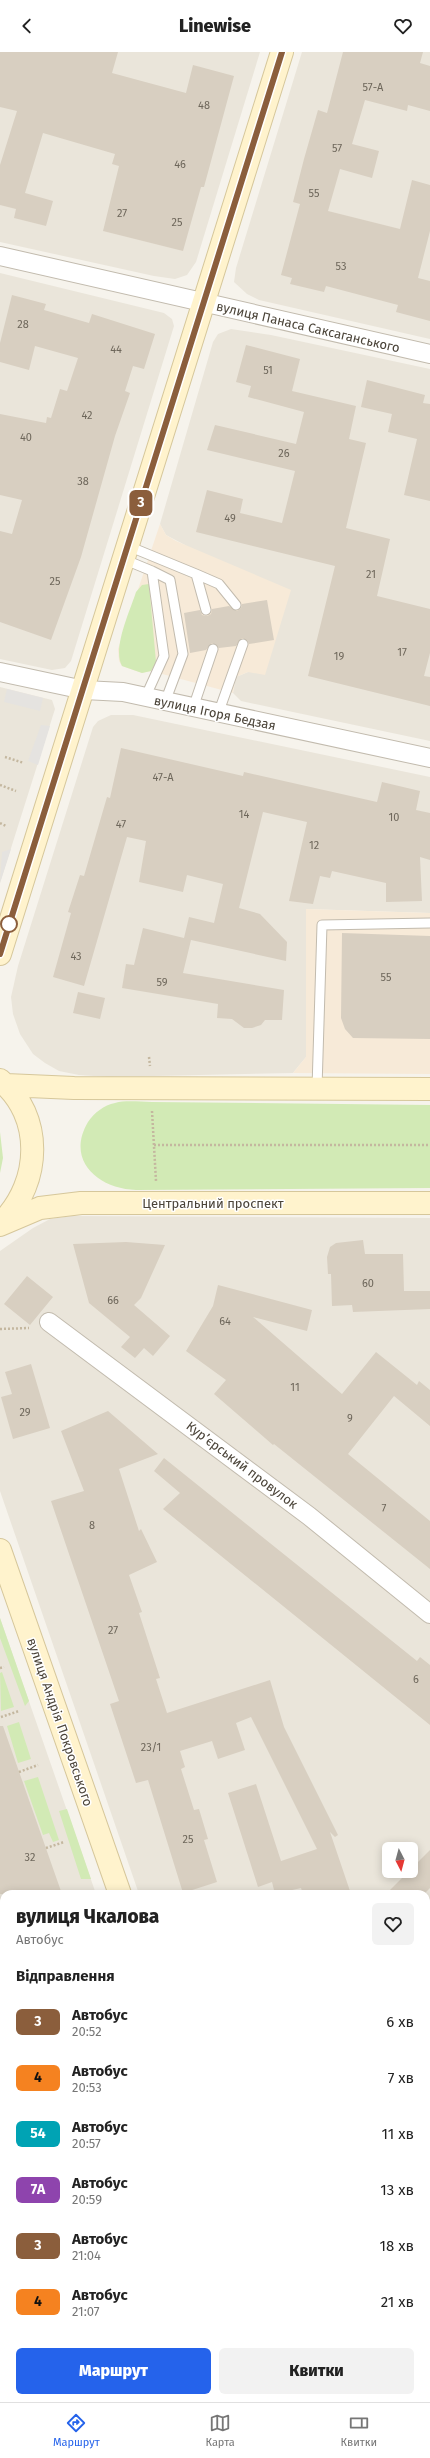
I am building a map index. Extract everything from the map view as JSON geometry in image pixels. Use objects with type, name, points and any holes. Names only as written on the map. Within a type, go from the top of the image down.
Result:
[{"type":"main road","points":[[0,954],[84,690],[282,52]]},
{"type":"main road","points":[[2,1080],[81,1088],[430,1089]]},
{"type":"main road","points":[[0,1225],[13,1211],[25,1191],[32,1170],[33,1147],[29,1124],[20,1103],[2,1080]]},
{"type":"main road","name":"Центральний проспект","points":[[0,1225],[40,1208],[81,1204],[430,1203]]},
{"type":"main road","name":"вулиця Андрія Покровського","points":[[0,1550],[119,1890]]},
{"type":"street","name":"вулиця Панаса Саксаганського","points":[[0,256],[430,354]]},
{"type":"street","name":"вулиця Ігоря Бедзая","points":[[0,672],[84,690],[123,692],[218,714],[430,758]]},
{"type":"street","name":"Курʼєрський провулок","points":[[49,1322],[309,1516],[430,1614]]},
{"type":"lane","points":[[126,553],[152,571],[170,580],[183,654],[165,702]]},
{"type":"lane","points":[[126,553],[196,574],[219,584],[236,604]]},
{"type":"lane","points":[[145,698],[164,656],[152,571]]},
{"type":"lane","points":[[196,574],[206,610]]},
{"type":"lane","points":[[218,714],[243,644]]},
{"type":"lane","points":[[192,708],[213,649]]},
{"type":"lane","points":[[317,1088],[322,925],[430,923]]},
{"type":"path","points":[[5,757],[24,763]]},
{"type":"path","points":[[0,785],[16,791]]},
{"type":"path","points":[[0,823],[6,826]]},
{"type":"path","points":[[152,1109],[156,1182]]},
{"type":"path","points":[[154,1145],[430,1146]]},
{"type":"path","points":[[0,1329],[29,1328],[49,1322]]},
{"type":"path","points":[[0,1668],[4,1667]]},
{"type":"path","points":[[1,1718],[19,1711]]},
{"type":"path","points":[[18,1772],[38,1765]]},
{"type":"path","points":[[46,1848],[64,1842]]},
{"type":"shaded area","points":[[0,52],[260,52],[196,262],[187,275],[175,279],[154,276],[0,242]]},
{"type":"shaded area","points":[[302,52],[430,52],[430,339],[259,300],[247,294],[234,282],[236,268]]},
{"type":"shaded area","points":[[0,273],[164,313],[172,319],[174,326],[71,661],[65,668],[52,670],[0,659]]},
{"type":"shaded area","points":[[231,329],[271,335],[430,369],[430,741],[241,701],[233,693],[236,677],[248,672],[185,545],[166,535],[160,524],[213,342],[218,334]]},
{"type":"shaded area","points":[[160,524],[166,535],[176,541],[291,590],[265,675],[248,672],[236,677],[233,693],[151,671],[142,673],[122,666],[119,661],[118,649]]},
{"type":"shaded area","points":[[0,687],[52,700],[55,709],[0,883]]},
{"type":"shaded area","points":[[7,689],[43,698],[40,711],[4,702]]},
{"type":"shaded area","points":[[111,715],[133,715],[430,777],[430,913],[306,909],[306,1057],[293,1073],[108,1077],[79,1075],[59,1071],[45,1063],[33,1054],[20,1034],[13,1014],[11,997],[18,966],[93,727],[98,721]]},
{"type":"shaded area","points":[[41,725],[50,726],[38,765],[28,761]]},
{"type":"shaded area","points":[[11,849],[0,883],[2,852]]},
{"type":"shaded area","points":[[306,909],[430,913],[430,1074],[293,1073],[306,1057]]},
{"type":"shaded area","points":[[72,1216],[430,1218],[430,1890],[138,1890],[0,1491],[0,1251],[33,1228],[50,1219]]},
{"type":"shaded area","points":[[0,1618],[95,1890],[0,1890]]},
{"type":"green space","points":[[149,584],[156,662],[151,671],[142,673],[122,666],[119,659],[119,650],[120,640],[136,592],[142,585]]},
{"type":"green space","points":[[133,1101],[430,1105],[430,1188],[136,1190],[122,1188],[98,1178],[83,1160],[81,1149],[82,1136],[88,1122],[100,1110],[111,1104]]},
{"type":"green space","points":[[0,1132],[3,1158],[0,1173]]},
{"type":"green space","points":[[0,1618],[29,1701],[25,1706],[0,1638]]},
{"type":"green space","points":[[2,1672],[14,1707],[1,1711],[0,1673]]},
{"type":"green space","points":[[19,1722],[31,1759],[18,1763],[7,1726]]},
{"type":"green space","points":[[38,1777],[59,1840],[53,1842],[49,1833],[43,1835],[24,1781]]},
{"type":"green space","points":[[67,1809],[91,1879],[81,1879],[59,1811]]},
{"type":"building","points":[[0,52],[118,52],[112,73],[186,93],[193,65],[234,76],[204,187],[201,187],[183,251],[103,231],[119,166],[112,164],[115,154],[43,133],[25,193],[53,201],[46,226],[14,218],[16,209],[0,205],[0,165],[17,111],[0,107]]},
{"type":"building","points":[[343,52],[423,52],[420,63],[430,66],[430,111],[408,105],[407,111],[365,100],[352,144],[379,151],[372,178],[340,169],[328,211],[400,229],[412,180],[430,185],[430,231],[418,278],[430,281],[430,321],[396,312],[398,305],[326,286],[324,292],[290,284],[292,278],[281,275],[300,204],[293,202],[304,159],[318,110],[327,113]]},
{"type":"building","points":[[12,295],[46,304],[44,310],[89,323],[92,314],[155,334],[144,369],[133,366],[125,391],[130,393],[115,436],[81,557],[51,640],[0,622],[0,531],[12,534],[22,500],[0,495],[0,414],[46,423],[47,417],[51,418],[60,389],[67,391],[78,358],[35,346],[29,370],[0,362],[0,343]]},
{"type":"building","points":[[246,345],[300,359],[292,391],[356,406],[349,439],[366,443],[346,528],[390,539],[377,596],[430,609],[430,653],[424,676],[430,677],[430,706],[308,676],[335,566],[196,532],[207,490],[243,499],[240,513],[282,523],[295,471],[207,450],[215,425],[296,444],[304,412],[248,397],[251,386],[236,382]]},
{"type":"building","points":[[367,380],[425,395],[423,403],[430,404],[430,501],[404,495],[417,439],[388,432],[392,414],[361,407]]},
{"type":"building","points":[[267,600],[274,640],[249,644],[247,640],[242,638],[236,646],[219,648],[212,643],[206,650],[190,653],[184,613],[200,610],[202,615],[207,616],[211,614],[212,609],[229,606],[237,611],[241,608],[242,604]]},
{"type":"building","points":[[121,748],[243,776],[244,772],[377,802],[382,782],[420,791],[416,810],[430,813],[430,860],[420,857],[422,901],[386,902],[386,883],[332,871],[330,878],[320,876],[313,904],[289,901],[307,822],[263,812],[239,908],[260,914],[287,942],[286,961],[191,940],[183,973],[284,990],[282,1020],[265,1020],[261,1025],[252,1028],[244,1028],[232,1019],[217,1018],[218,1004],[122,988],[126,964],[134,965],[143,928],[184,938],[189,917],[214,923],[223,884],[187,875],[183,892],[139,882],[146,841],[127,837],[84,986],[53,977],[71,913],[68,912],[80,875],[84,876],[107,797],[110,798]]},
{"type":"building","points":[[342,933],[430,936],[430,1039],[353,1038],[345,1029],[341,1018]]},
{"type":"building","points":[[78,992],[105,998],[100,1019],[73,1013]]},
{"type":"building","points":[[363,1240],[365,1254],[403,1254],[404,1291],[430,1291],[430,1309],[353,1312],[352,1305],[332,1306],[331,1274],[328,1274],[327,1257],[330,1247],[336,1243]]},
{"type":"building","points":[[126,1242],[165,1245],[141,1298],[134,1305],[170,1336],[153,1356],[144,1348],[135,1358],[121,1347],[130,1337],[89,1303],[73,1244]]},
{"type":"building","points":[[27,1276],[53,1297],[30,1325],[4,1304]]},
{"type":"building","points":[[218,1285],[312,1310],[307,1331],[253,1317],[342,1394],[376,1352],[417,1385],[419,1381],[430,1390],[430,1426],[394,1396],[348,1454],[430,1521],[430,1569],[274,1444],[273,1445],[214,1394],[226,1380],[186,1351],[213,1306]]},
{"type":"building","points":[[31,1364],[50,1428],[13,1439],[1,1397],[12,1394],[5,1372]]},
{"type":"building","points":[[108,1411],[158,1454],[119,1469],[139,1531],[141,1529],[157,1562],[129,1575],[142,1612],[139,1613],[160,1678],[156,1679],[167,1713],[270,1680],[284,1727],[338,1835],[335,1837],[330,1832],[350,1890],[302,1890],[301,1888],[292,1890],[274,1890],[272,1882],[258,1887],[228,1793],[256,1784],[281,1861],[317,1849],[251,1717],[236,1723],[245,1750],[218,1759],[212,1741],[180,1751],[185,1767],[181,1769],[194,1810],[199,1809],[208,1839],[204,1840],[217,1882],[192,1890],[182,1890],[148,1780],[136,1783],[110,1704],[119,1701],[51,1501],[84,1491],[61,1431]]},
{"type":"building","points":[[164,1458],[417,1661],[420,1657],[430,1665],[430,1725],[163,1509],[180,1493],[154,1471]]},
{"type":"building","points":[[0,1726],[3,1726],[61,1890],[0,1890]]},
{"type":"building","points":[[430,1850],[430,1888],[428,1890],[390,1890],[402,1878],[418,1878],[418,1862]]},
{"type":"bus line","name":"3","points":[[0,954],[192,345],[282,52]]}]
